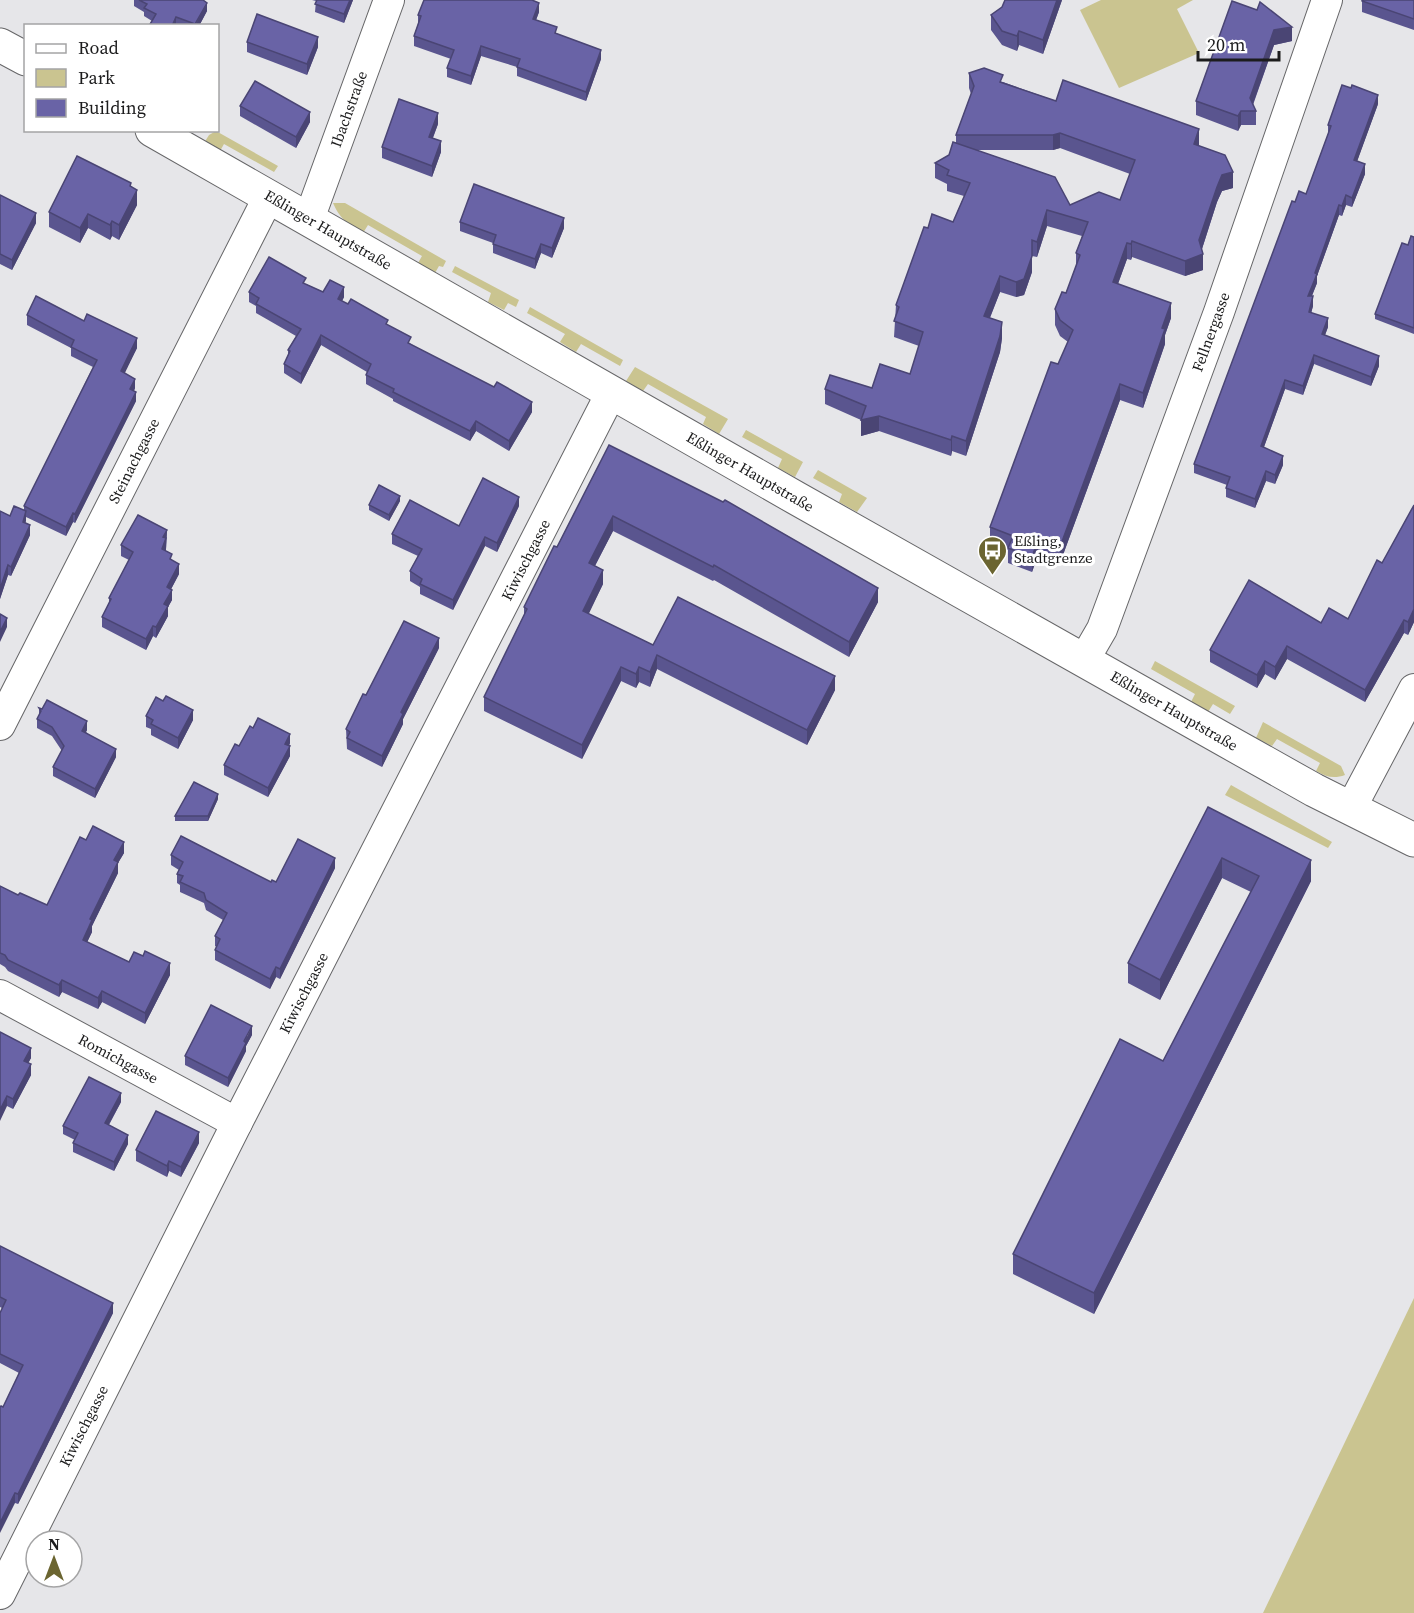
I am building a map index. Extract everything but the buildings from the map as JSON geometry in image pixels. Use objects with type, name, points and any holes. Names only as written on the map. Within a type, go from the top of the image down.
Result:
[{"type":"main road","points":[[0,45],[24,58]]},
{"type":"main road","name":"Eßlinger Hauptstraße","points":[[156,132],[1225,740],[1414,840]]},
{"type":"street","name":"Ibachstraße","points":[[309,219],[389,0]]},
{"type":"street","name":"Fellnergasse","points":[[1084,660],[1102,629],[1218,312],[1327,0]]},
{"type":"street","name":"Steinachgasse","points":[[0,725],[269,196]]},
{"type":"street","name":"Kiwischgasse","points":[[0,1594],[237,1123],[611,393]]},
{"type":"street","points":[[1351,808],[1414,689]]},
{"type":"street","name":"Romichgasse","points":[[0,995],[237,1123]]},
{"type":"green space","points":[[1101,0],[1193,0],[1177,9],[1199,53],[1119,88],[1080,10]]},
{"type":"green space","points":[[218,132],[278,166],[274,172],[224,144],[220,151],[204,143],[209,135]]},
{"type":"green space","points":[[333,203],[345,203],[446,261],[443,267],[439,266],[435,273],[418,263],[422,256],[368,225],[363,233],[345,221]]},
{"type":"green space","points":[[455,266],[519,300],[516,307],[508,303],[504,310],[488,302],[491,293],[452,272]]},
{"type":"green space","points":[[530,307],[623,360],[620,366],[581,344],[576,352],[560,342],[565,334],[527,313]]},
{"type":"green space","points":[[635,367],[728,419],[719,434],[703,424],[706,417],[648,384],[643,391],[626,381]]},
{"type":"green space","points":[[746,430],[803,462],[795,477],[778,468],[782,459],[742,437]]},
{"type":"green space","points":[[818,470],[867,498],[857,512],[839,502],[842,494],[813,478]]},
{"type":"green space","points":[[1155,661],[1235,706],[1230,714],[1213,704],[1208,712],[1191,702],[1195,694],[1151,669]]},
{"type":"green space","points":[[1263,722],[1341,766],[1345,775],[1330,777],[1323,775],[1316,771],[1320,763],[1277,739],[1272,746],[1256,738]]},
{"type":"green space","points":[[1231,785],[1332,842],[1328,848],[1225,795]]},
{"type":"green space","points":[[1414,1298],[1414,1613],[1263,1613]]},
{"type":"place","name":"Eßling, Stadtgrenze","points":[[993,576]]}]
